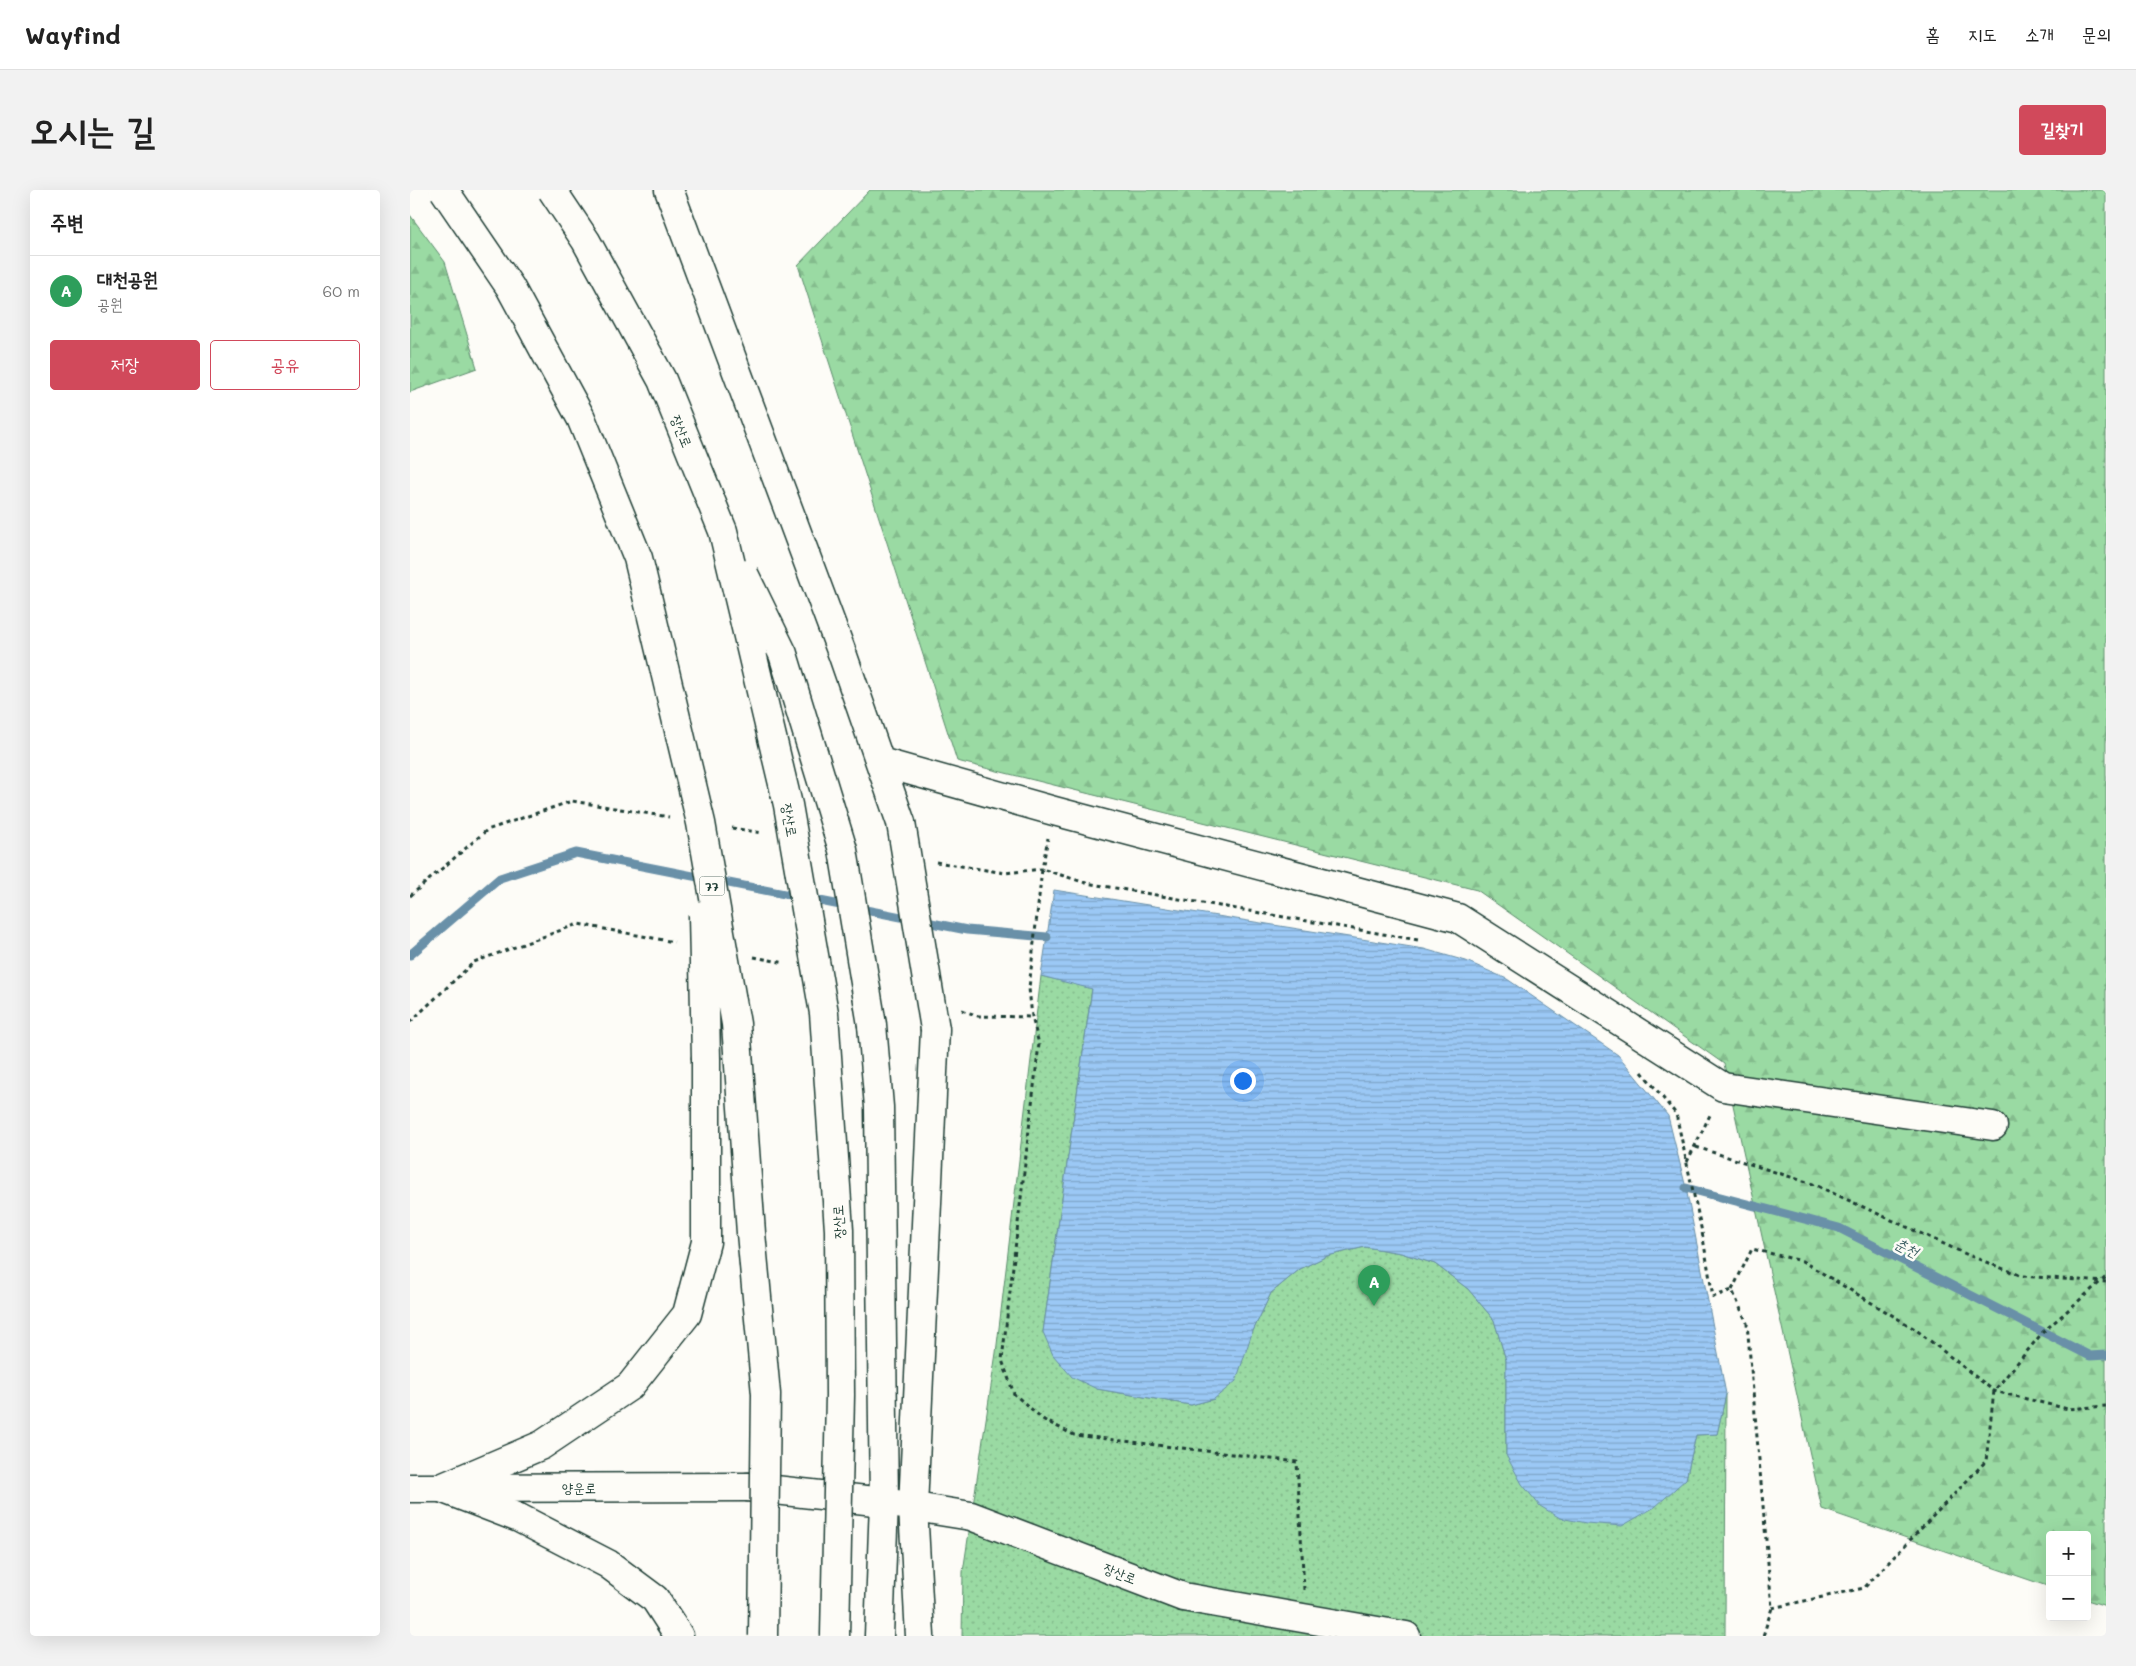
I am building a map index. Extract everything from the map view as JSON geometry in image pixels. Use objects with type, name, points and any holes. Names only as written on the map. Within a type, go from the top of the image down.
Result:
[{"type":"main road","name":"77","points":[[444,190],[510,287],[576,409],[635,549],[701,823],[736,1024],[751,1233],[766,1394],[763,1636]]},
{"type":"main road","name":"장산로","points":[[552,190],[586,241],[662,380],[723,531],[788,805],[824,1013],[839,1230],[840,1395],[835,1636]]},
{"type":"main road","points":[[669,190],[842,653],[901,823],[935,1029],[913,1507],[920,1636]]},
{"type":"main road","points":[[723,531],[783,654],[843,850],[872,1025],[880,1107],[884,1502],[880,1636]]},
{"type":"main road","points":[[880,762],[1054,811],[1458,918],[1723,1087],[1993,1126]]},
{"type":"main road","points":[[442,1488],[542,1444],[630,1386],[687,1314],[706,1242],[706,1059],[701,823]]},
{"type":"main road","name":"장산로","points":[[748,1487],[884,1502],[971,1516],[1183,1597],[1406,1636]]},
{"type":"main road","name":"양운로","points":[[410,1488],[748,1487]]},
{"type":"main road","points":[[442,1488],[519,1518],[608,1564],[655,1600],[679,1636]]},
{"type":"path","points":[[410,896],[487,830],[572,801],[670,817]]},
{"type":"path","points":[[1054,811],[1042,869],[1029,988],[1032,1017],[1039,1044],[1002,1360],[1014,1394],[1044,1420],[1074,1435],[1297,1462],[1306,1618]]},
{"type":"path","points":[[729,827],[768,834]]},
{"type":"path","points":[[936,862],[1005,874],[1042,869],[1086,883],[1423,941]]},
{"type":"path","points":[[410,1022],[474,962],[578,924],[683,944]]},
{"type":"path","points":[[750,956],[789,964]]},
{"type":"path","points":[[961,1010],[978,1016],[1032,1017]]},
{"type":"path","points":[[1636,1065],[1676,1114],[1714,1297],[1732,1290],[1752,1249],[1802,1261],[1915,1329],[1994,1391],[2068,1409],[2106,1406]]},
{"type":"path","points":[[1687,1162],[1723,1087]]},
{"type":"path","points":[[1696,1146],[1813,1184],[1968,1255],[2022,1276],[2106,1282]]},
{"type":"path","points":[[1772,1608],[1864,1588],[1986,1461],[1994,1391],[2043,1332],[2106,1277]]},
{"type":"path","points":[[1732,1290],[1747,1323],[1772,1608],[1763,1636]]},
{"type":"green space","points":[[870,190],[2106,190],[2106,1606],[2091,1601],[2091,1531],[2046,1531],[2046,1586],[1822,1509],[1724,1064],[1477,890],[957,761],[798,265]]},
{"type":"green space","points":[[410,215],[445,262],[477,368],[410,392]]},
{"type":"green space","points":[[1041,976],[1092,988],[1043,1332],[1097,1389],[1191,1405],[1214,1399],[1252,1333],[1271,1293],[1300,1269],[1327,1256],[1365,1247],[1401,1253],[1435,1264],[1468,1289],[1494,1320],[1506,1360],[1506,1455],[1686,1479],[1696,1435],[1717,1434],[1726,1394],[1725,1636],[962,1636],[963,1572],[996,1353]]},
{"type":"water","points":[[1054,890],[1424,949],[1466,961],[1507,979],[1618,1055],[1668,1116],[1686,1188],[1726,1394],[1717,1434],[1696,1435],[1686,1479],[1655,1507],[1622,1526],[1586,1523],[1560,1518],[1540,1506],[1522,1484],[1506,1455],[1506,1360],[1494,1320],[1468,1289],[1435,1264],[1401,1253],[1365,1247],[1327,1256],[1300,1269],[1271,1293],[1252,1333],[1236,1381],[1214,1399],[1191,1405],[1097,1389],[1072,1377],[1053,1355],[1043,1332],[1092,989],[1041,976]]},
{"type":"waterway","points":[[410,955],[500,878],[576,853],[967,930],[1047,937]]},
{"type":"waterway","name":"춘천","points":[[1686,1188],[1839,1228],[2090,1356],[2106,1355]]},
{"type":"place","name":"대천공원","points":[[1374,1306]]}]
